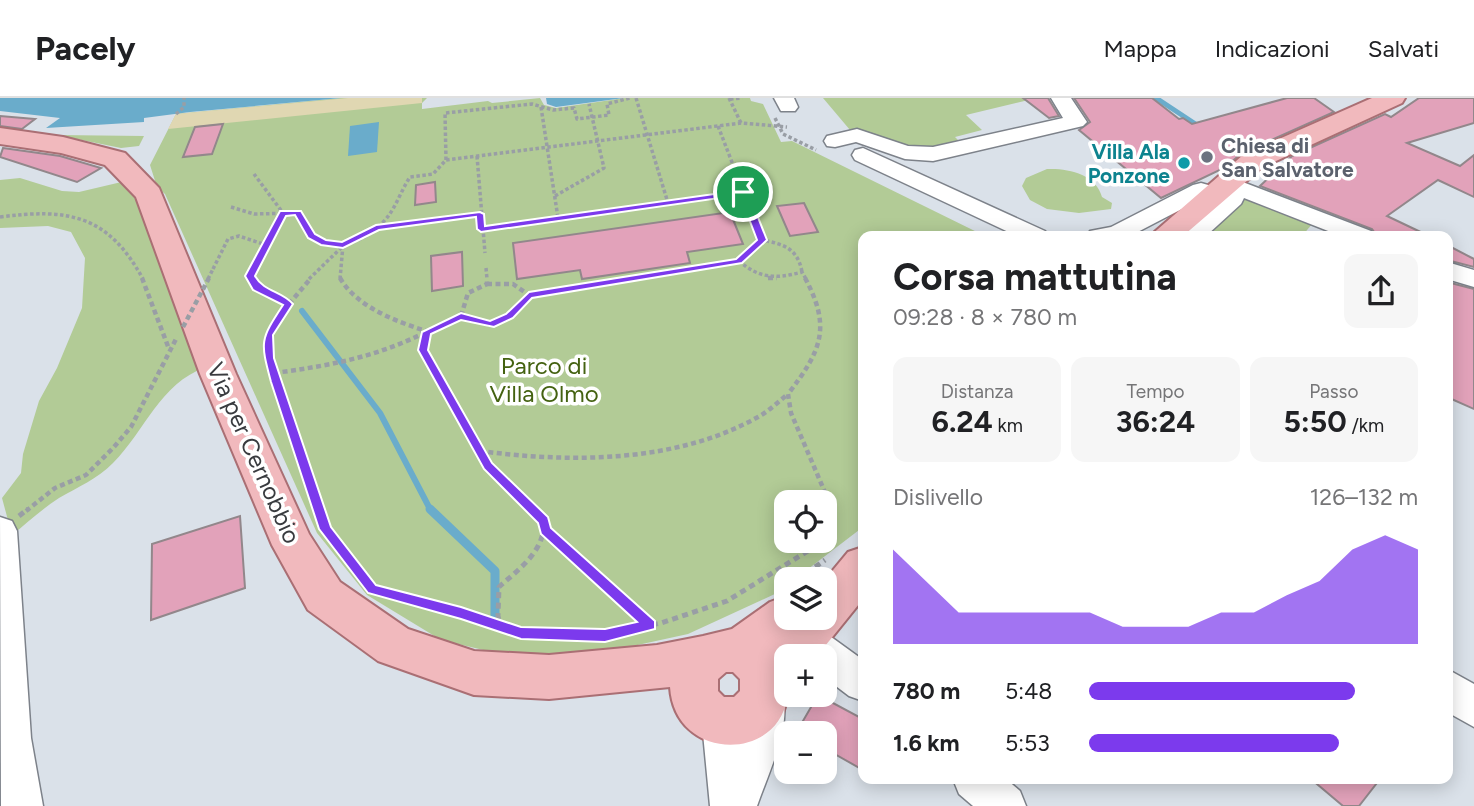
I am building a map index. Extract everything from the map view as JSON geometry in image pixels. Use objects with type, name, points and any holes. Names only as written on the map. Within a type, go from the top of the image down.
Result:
[{"type":"main road","points":[[1171,231],[1254,162],[1393,98]]},
{"type":"main road","name":"Via per Cernobbio","points":[[0,136],[63,145],[115,159],[149,194],[218,374],[287,533],[324,596],[394,646],[474,673],[550,677],[657,667],[774,649]]},
{"type":"main road","points":[[837,577],[858,561]]},
{"type":"main road","points":[[783,644],[858,570]]},
{"type":"main road","points":[[774,649],[699,666],[693,685],[695,698],[709,714],[731,721],[745,718],[756,710],[774,661]]},
{"type":"main road","name":"Via per Cernobbio","points":[[590,673],[640,687],[709,714]]},
{"type":"street","points":[[1025,231],[826,137],[857,135],[912,153],[944,152],[1076,122],[1061,98]]},
{"type":"street","points":[[1198,231],[1233,199],[1220,188]]},
{"type":"street","points":[[1121,231],[1200,190],[1220,188],[1347,231]]},
{"type":"street","points":[[1453,272],[1474,279]]},
{"type":"street","points":[[5,526],[11,738],[22,806]]},
{"type":"street","points":[[733,806],[760,740],[774,672]]},
{"type":"street","points":[[837,672],[858,681]]},
{"type":"street","points":[[1453,692],[1474,708]]},
{"type":"street","points":[[709,714],[723,731],[733,806]]},
{"type":"street","points":[[980,784],[1004,806]]},
{"type":"path","points":[[176,114],[184,107],[184,98]]},
{"type":"path","points":[[446,160],[445,113],[532,104],[553,110],[574,108],[577,119],[609,115],[607,104],[630,98]]},
{"type":"path","points":[[636,98],[668,203]]},
{"type":"path","points":[[741,123],[730,99],[742,98]]},
{"type":"path","points":[[555,196],[604,168],[589,104]]},
{"type":"path","points":[[541,107],[558,218]]},
{"type":"path","points":[[786,111],[774,129],[753,122],[741,123],[446,160],[433,174],[410,177],[386,220],[343,245],[307,281],[268,335],[269,358],[326,529],[372,589],[461,613],[521,633],[605,635],[650,625],[727,601],[805,553]]},
{"type":"path","points":[[718,126],[762,240]]},
{"type":"path","points":[[477,156],[485,253]]},
{"type":"path","points":[[254,174],[283,213]]},
{"type":"path","points":[[481,229],[743,192]]},
{"type":"path","points":[[231,207],[254,214],[298,213],[311,236],[324,243],[343,245]]},
{"type":"path","points":[[0,216],[54,212],[83,218],[110,233],[142,272],[169,350],[131,427],[114,447],[86,475],[55,488],[5,526]]},
{"type":"path","points":[[283,213],[250,276],[256,287],[289,304]]},
{"type":"path","points":[[376,228],[480,214]]},
{"type":"path","points":[[183,327],[228,239],[239,236],[266,245]]},
{"type":"path","points":[[274,373],[353,362],[395,349],[461,316],[491,325],[510,316],[529,295],[739,261],[762,240]]},
{"type":"path","points":[[479,450],[510,456],[564,458],[643,453],[695,444],[744,427],[773,410],[788,394],[820,348],[824,329],[811,287],[802,272],[799,256],[785,244],[762,240]]},
{"type":"path","points":[[343,245],[340,278],[353,295],[372,310],[398,323],[427,332]]},
{"type":"path","points":[[739,261],[763,278],[777,279],[802,272]]},
{"type":"path","points":[[486,268],[487,284]]},
{"type":"path","points":[[196,282],[207,307]]},
{"type":"path","points":[[461,316],[468,293],[487,284],[513,284],[529,295]]},
{"type":"path","points":[[427,332],[423,350],[488,466],[544,521],[546,530],[650,625]]},
{"type":"path","points":[[788,394],[791,413],[826,490]]},
{"type":"path","points":[[501,628],[498,616],[499,587],[536,552],[546,530]]},
{"type":"green space","name":"Parco di Villa Olmo","points":[[341,98],[427,98],[422,103],[422,109],[540,98],[544,105],[556,108],[625,98],[750,98],[751,101],[763,104],[781,142],[792,141],[975,231],[858,231],[858,531],[837,547],[837,490],[774,490],[774,553],[829,553],[811,567],[774,567],[774,594],[688,634],[610,651],[518,658],[441,640],[367,595],[317,533],[165,194],[157,187],[150,165],[176,114]]},
{"type":"green space","points":[[823,98],[1037,98],[966,115],[982,130],[955,137],[963,145],[907,149],[850,130]]},
{"type":"green space","points":[[57,135],[144,136],[139,146],[121,148]]},
{"type":"green space","points":[[1047,169],[1072,171],[1087,178],[1099,189],[1102,197],[1112,203],[1111,209],[1079,213],[1047,209],[1030,200],[1022,186],[1026,178]]},
{"type":"green space","points":[[20,178],[62,191],[79,192],[130,180],[206,367],[190,375],[165,396],[125,450],[107,469],[53,502],[12,535],[2,498],[21,473],[23,454],[39,401],[57,368],[82,308],[85,258],[71,232],[48,226],[0,228],[0,180]]},
{"type":"green space","points":[[1244,196],[1313,223],[1306,231],[1213,231]]},
{"type":"sand","points":[[348,98],[422,98],[422,103],[168,129],[176,114]]},
{"type":"water","points":[[0,98],[341,98],[190,112],[144,118],[144,122],[46,128],[60,118],[0,111]]},
{"type":"water","points":[[546,98],[624,98],[556,107],[547,104]]},
{"type":"water","points":[[379,122],[377,152],[348,156],[350,126]]},
{"type":"building","points":[[1023,98],[1048,98],[1059,116],[1049,118]]},
{"type":"building","points":[[1074,98],[1152,98],[1179,119],[1183,118],[1192,124],[1287,98],[1314,98],[1334,112],[1242,153],[1224,168],[1161,198],[1079,130],[1090,122]]},
{"type":"building","points":[[1419,98],[1474,98],[1474,123],[1407,143],[1460,166],[1474,155],[1474,197],[1438,180],[1387,216],[1418,231],[1373,231],[1260,186],[1292,156],[1385,114],[1391,117]]},
{"type":"building","points":[[0,116],[35,119],[22,129],[0,126]]},
{"type":"building","points":[[223,124],[212,154],[183,157],[195,127]]},
{"type":"building","points":[[3,148],[60,156],[101,168],[77,182],[0,157]]},
{"type":"building","points":[[435,182],[436,202],[415,205],[416,185]]},
{"type":"building","points":[[804,203],[818,232],[790,236],[777,206]]},
{"type":"building","points":[[730,212],[743,244],[687,252],[690,263],[582,279],[580,270],[517,279],[513,243]]},
{"type":"building","points":[[1453,248],[1474,259],[1474,267],[1453,262]]},
{"type":"building","points":[[462,252],[463,286],[432,291],[431,256]]},
{"type":"building","points":[[1453,284],[1474,289],[1474,409],[1453,400]]},
{"type":"building","points":[[240,516],[245,588],[151,620],[152,544]]},
{"type":"building","points":[[837,705],[858,716],[858,767],[837,755],[837,721],[803,721],[811,707]]},
{"type":"building","points":[[1317,784],[1376,784],[1359,806],[1343,806]]},
{"type":"waterway","points":[[1156,98],[1200,127]]},
{"type":"waterway","points":[[1261,164],[1284,176]]},
{"type":"waterway","points":[[1453,264],[1459,267]]},
{"type":"waterway","points":[[302,311],[380,413],[431,511]]},
{"type":"waterway","points":[[430,509],[495,571],[495,623]]},
{"type":"place","name":"Chiesa di San Salvatore","points":[[1207,157]]},
{"type":"place","name":"Villa Ala Ponzone","points":[[1184,163]]},
{"type":"route","points":[[743,192],[762,240],[739,261],[529,295],[510,316],[491,325],[461,316],[427,332],[423,350],[488,466],[544,521],[546,530],[650,625],[605,635],[521,633],[461,613],[372,589],[326,529],[269,358],[268,335],[289,304],[256,287],[250,276],[283,213],[298,213],[311,236],[324,243],[343,245],[356,241],[376,228],[480,214],[481,229],[743,192]]}]
